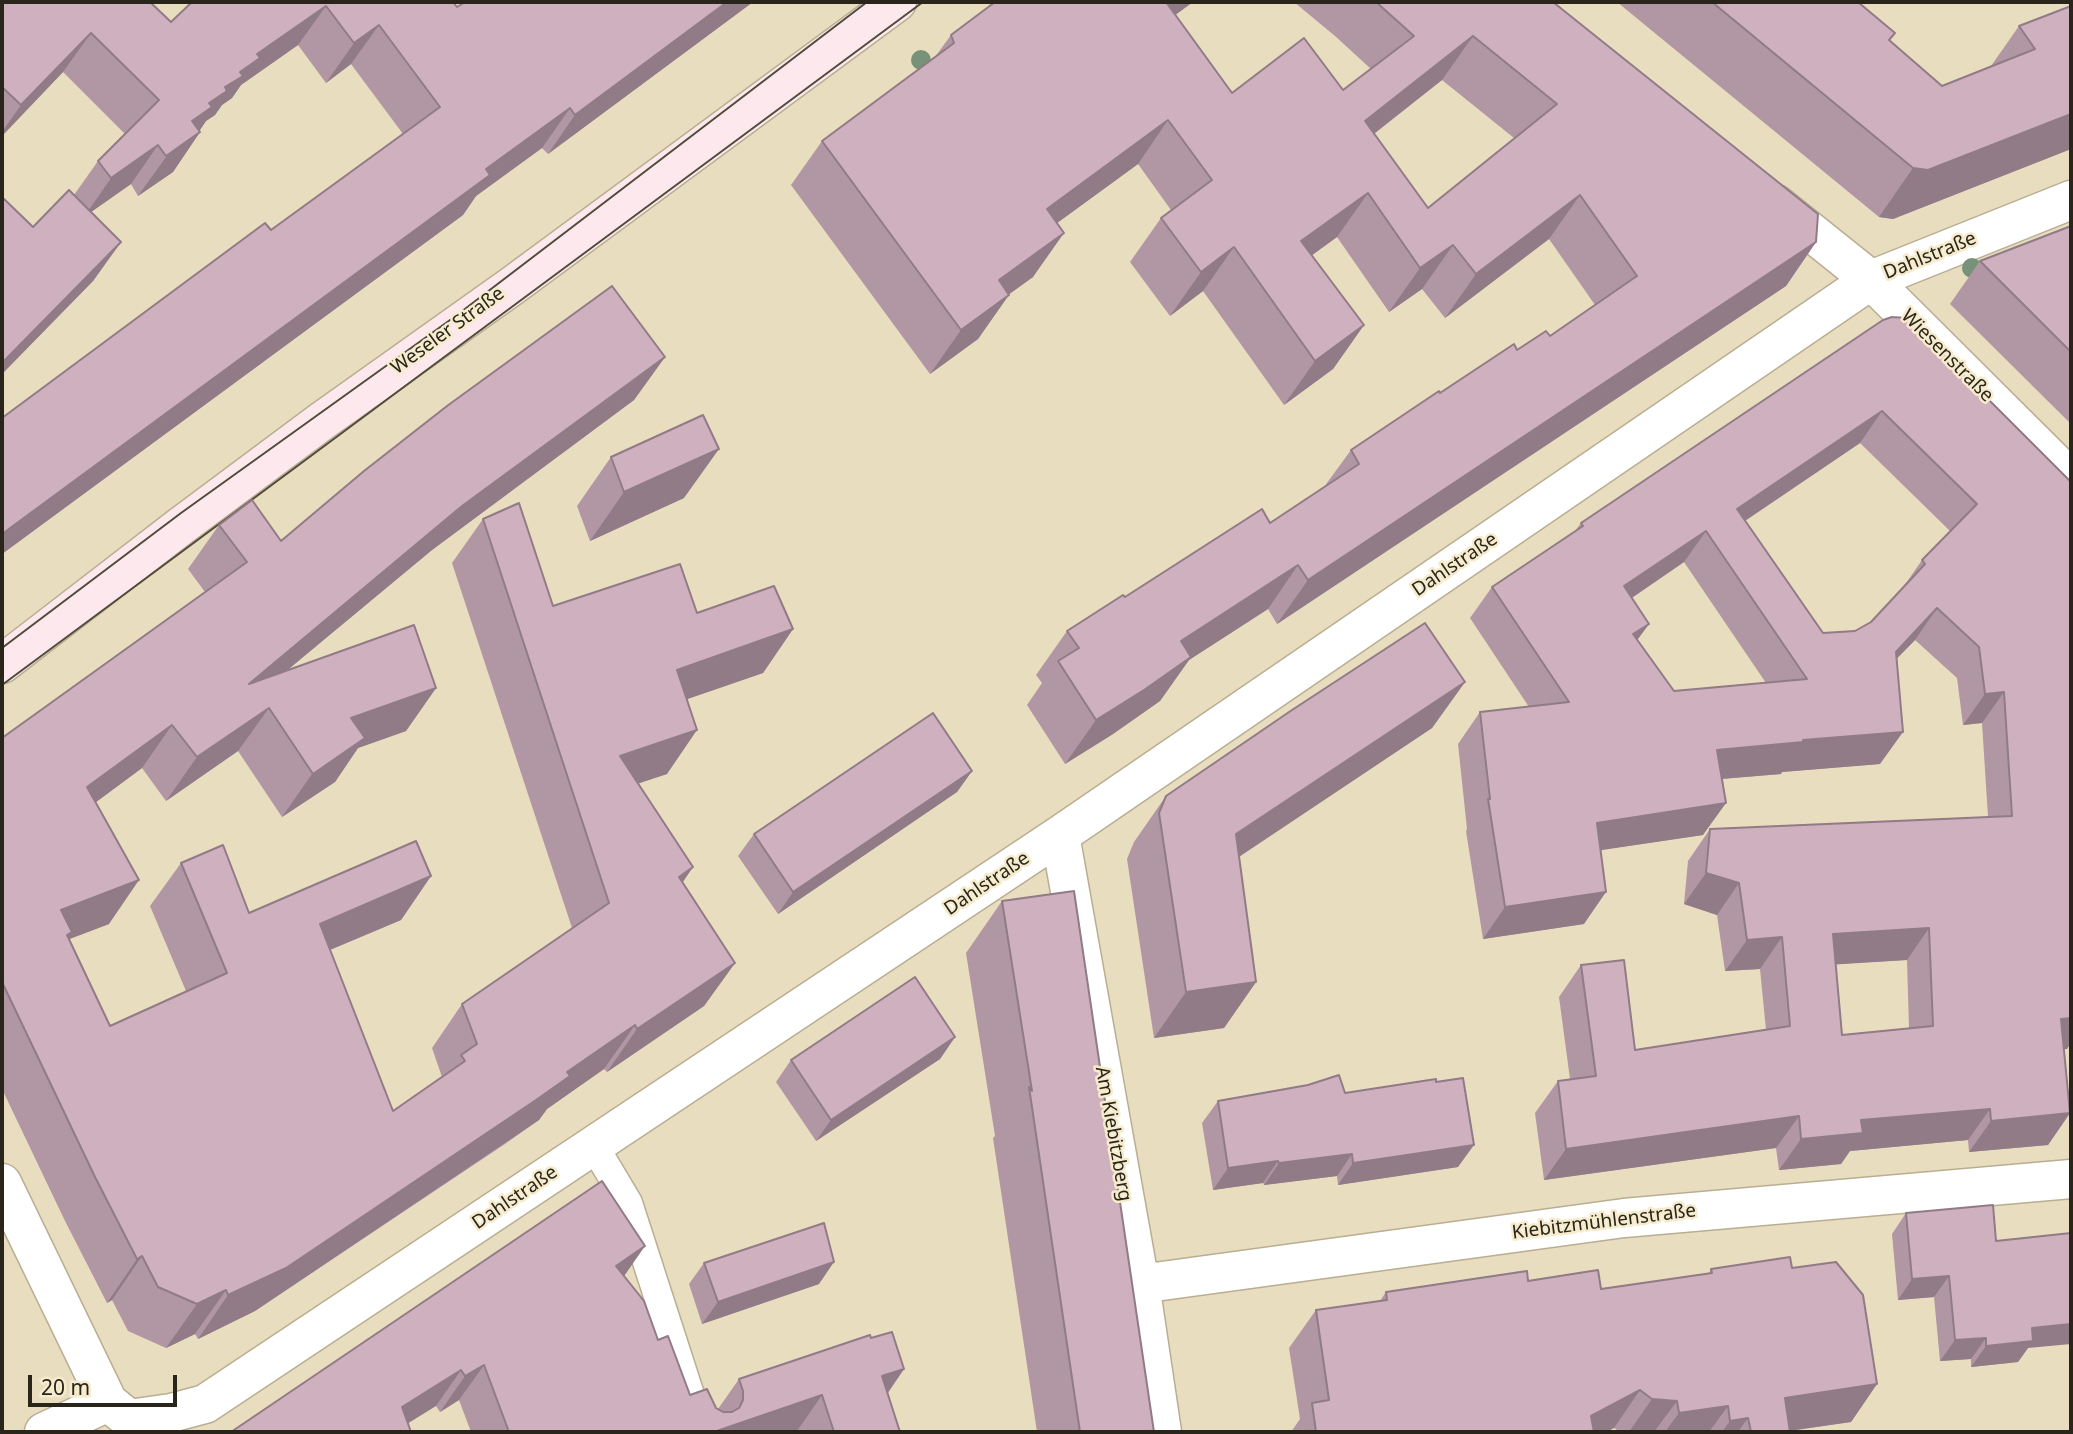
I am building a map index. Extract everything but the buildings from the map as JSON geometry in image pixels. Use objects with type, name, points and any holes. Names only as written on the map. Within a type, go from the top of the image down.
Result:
[{"type":"main road","name":"Weseler Straße","points":[[2,664],[203,509],[523,278],[897,2]]},
{"type":"street","name":"Wiesenstraße","points":[[1751,184],[1871,280],[2071,479]]},
{"type":"street","name":"Dahlstraße","points":[[108,1402],[130,1419],[172,1413],[205,1404],[1060,835],[1871,280],[2071,200]]},
{"type":"street","name":"Am Kiebitzberg","points":[[1060,835],[1140,1284],[1163,1432]]},
{"type":"street","name":"Kiebitzmühlenstraße","points":[[1140,1284],[1624,1218],[2071,1180]]},
{"type":"street","points":[[2,1184],[108,1402],[44,1432]]},
{"type":"lane","points":[[594,1146],[628,1203],[702,1432]]},
{"type":"tram line","points":[[2,648],[181,513],[457,315],[867,2]]},
{"type":"tram line","points":[[2,685],[923,2]]}]
